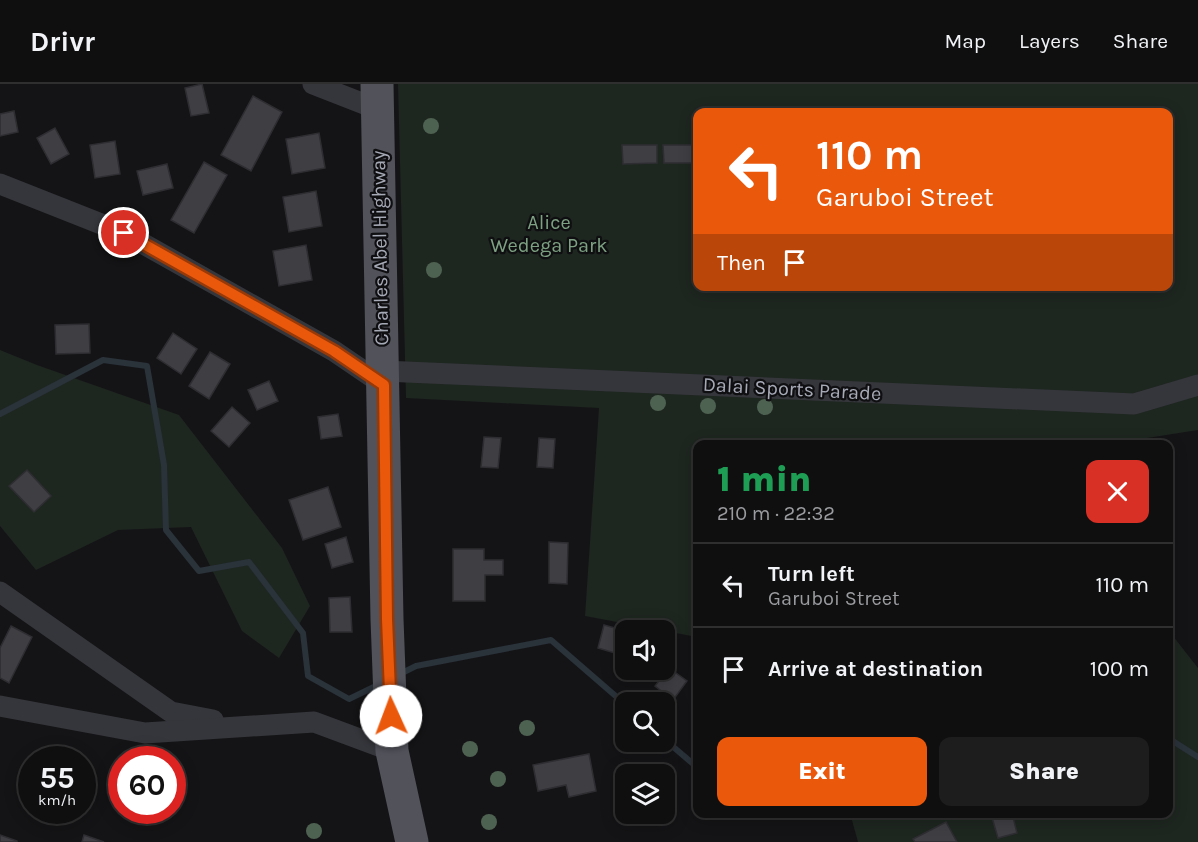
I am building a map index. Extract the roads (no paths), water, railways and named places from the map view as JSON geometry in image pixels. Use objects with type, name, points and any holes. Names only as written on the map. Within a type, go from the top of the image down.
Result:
[{"type":"main road","name":"Charles Abel Highway","points":[[377,97],[387,619],[392,752],[412,842]]},
{"type":"street","points":[[313,84],[377,97]]},
{"type":"street","points":[[0,184],[124,233],[383,378]]},
{"type":"street","name":"Dalai Sports Parade","points":[[383,378],[1134,404],[1198,385]]},
{"type":"street","points":[[0,592],[171,712],[240,725]]},
{"type":"street","points":[[0,706],[145,733],[240,725],[314,722],[392,752]]},
{"type":"waterway","points":[[0,414],[103,360],[147,366],[164,465],[166,530],[199,571],[249,562],[303,633],[308,676],[349,699],[378,685]]},
{"type":"waterway","points":[[398,675],[416,666],[551,640],[615,695]]},
{"type":"waterway","points":[[1173,741],[1198,757]]},
{"type":"waterway","points":[[675,748],[693,764]]},
{"type":"park label","name":"Alice Wedega Park","points":[[549,234]]}]
